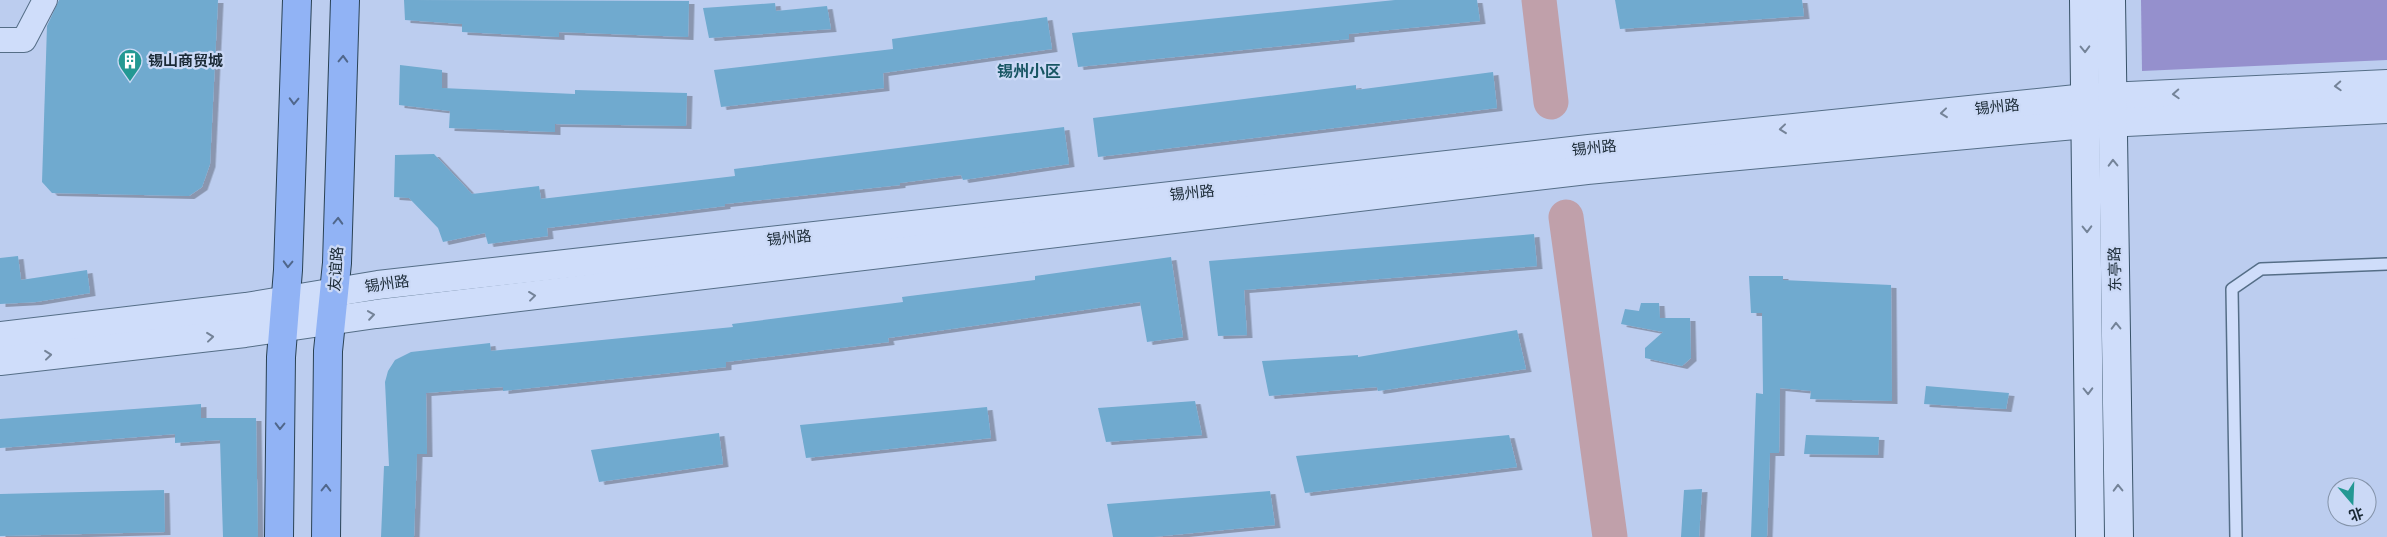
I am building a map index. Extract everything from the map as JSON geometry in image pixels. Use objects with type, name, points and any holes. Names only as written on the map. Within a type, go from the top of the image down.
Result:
[{"type":"main road","points":[[279,537],[281,357],[286,300],[297,0]]},
{"type":"main road","name":"友谊路","points":[[326,537],[328,351],[337,263],[345,0]]},
{"type":"street","points":[[0,40],[24,40],[45,0]]},
{"type":"street","name":"东亭路","points":[[2084,0],[2099,110],[2119,537]]},
{"type":"street","name":"东亭路","points":[[2090,537],[2099,110],[2111,0]]},
{"type":"street","name":"锡州路","points":[[0,336],[246,307],[378,284],[1589,149],[2099,110],[2387,84]]},
{"type":"street","name":"锡州路","points":[[0,361],[2099,110],[2387,109]]},
{"type":"lane","points":[[2236,537],[2232,289],[2261,269],[2387,264]]},
{"type":"shaded area","points":[[2141,0],[2387,0],[2387,60],[2142,71]]},
{"type":"building","name":"锡山商贸城","points":[[59,0],[218,0],[210,164],[202,187],[189,196],[52,193],[42,182],[47,26]]},
{"type":"building","points":[[404,0],[689,1],[688,37],[559,32],[559,37],[462,32],[462,24],[405,20]]},
{"type":"building","points":[[1395,0],[1477,0],[1480,21],[1349,34],[1349,39],[1078,67],[1072,33]]},
{"type":"building","points":[[1615,0],[1802,0],[1804,16],[1620,29]]},
{"type":"building","points":[[775,3],[776,11],[827,6],[831,29],[709,38],[703,8]]},
{"type":"building","points":[[1047,17],[1052,49],[883,73],[884,88],[721,107],[714,70],[893,49],[892,39]]},
{"type":"building","points":[[400,65],[442,70],[442,88],[575,94],[575,90],[687,93],[686,126],[555,124],[555,132],[449,128],[450,111],[399,105]]},
{"type":"building","points":[[1493,72],[1497,108],[1098,157],[1093,118],[1356,85],[1356,90]]},
{"type":"building","points":[[1064,127],[1069,164],[963,180],[961,175],[900,183],[900,185],[725,204],[725,206],[547,228],[548,236],[488,244],[485,233],[443,242],[438,228],[409,198],[394,197],[395,155],[434,154],[472,194],[539,186],[541,199],[735,176],[734,169]]},
{"type":"building","points":[[1534,234],[1537,266],[1244,290],[1247,335],[1218,336],[1209,261]]},
{"type":"building","points":[[18,256],[21,280],[87,270],[90,293],[36,302],[0,304],[0,258]]},
{"type":"building","points":[[1171,257],[1183,337],[1147,342],[1140,302],[888,338],[889,342],[726,362],[726,367],[503,391],[503,387],[426,393],[427,454],[417,454],[414,537],[381,537],[384,466],[389,466],[385,382],[388,371],[395,360],[411,352],[490,343],[491,351],[733,327],[732,324],[903,302],[902,297],[1035,280],[1035,276]]},
{"type":"building","points":[[1749,276],[1783,276],[1783,280],[1891,285],[1892,401],[1810,399],[1811,391],[1780,388],[1779,453],[1770,453],[1767,537],[1751,537],[1756,393],[1763,394],[1762,313],[1751,313]]},
{"type":"building","points":[[1641,303],[1659,303],[1660,318],[1690,318],[1691,358],[1682,366],[1645,358],[1645,348],[1663,332],[1621,324],[1625,309],[1639,311]]},
{"type":"building","points":[[1517,330],[1526,369],[1378,391],[1377,387],[1269,396],[1262,361],[1358,355],[1358,357]]},
{"type":"building","points":[[1926,386],[2009,393],[2006,409],[1924,404]]},
{"type":"building","points":[[1195,401],[1202,435],[1106,442],[1098,408]]},
{"type":"building","points":[[201,404],[201,418],[256,418],[258,537],[223,537],[220,440],[175,443],[175,434],[0,448],[0,419]]},
{"type":"building","points":[[987,407],[991,438],[806,458],[800,425]]},
{"type":"building","points":[[719,433],[723,464],[599,482],[591,450]]},
{"type":"building","points":[[1509,435],[1517,467],[1305,493],[1296,456]]},
{"type":"building","points":[[1806,435],[1879,437],[1878,455],[1804,454]]},
{"type":"building","points":[[1702,489],[1699,537],[1681,537],[1684,490]]},
{"type":"building","points":[[164,490],[165,532],[0,536],[0,494]]},
{"type":"building","points":[[1270,491],[1275,525],[1153,537],[1113,537],[1107,504]]},
{"type":"waterway","points":[[1539,0],[1551,102]]},
{"type":"waterway","points":[[1566,217],[1610,537]]},
{"type":"place","name":"锡山商贸城","points":[[130,82]]},
{"type":"district","name":"锡州小区","points":[[1029,71]]}]
